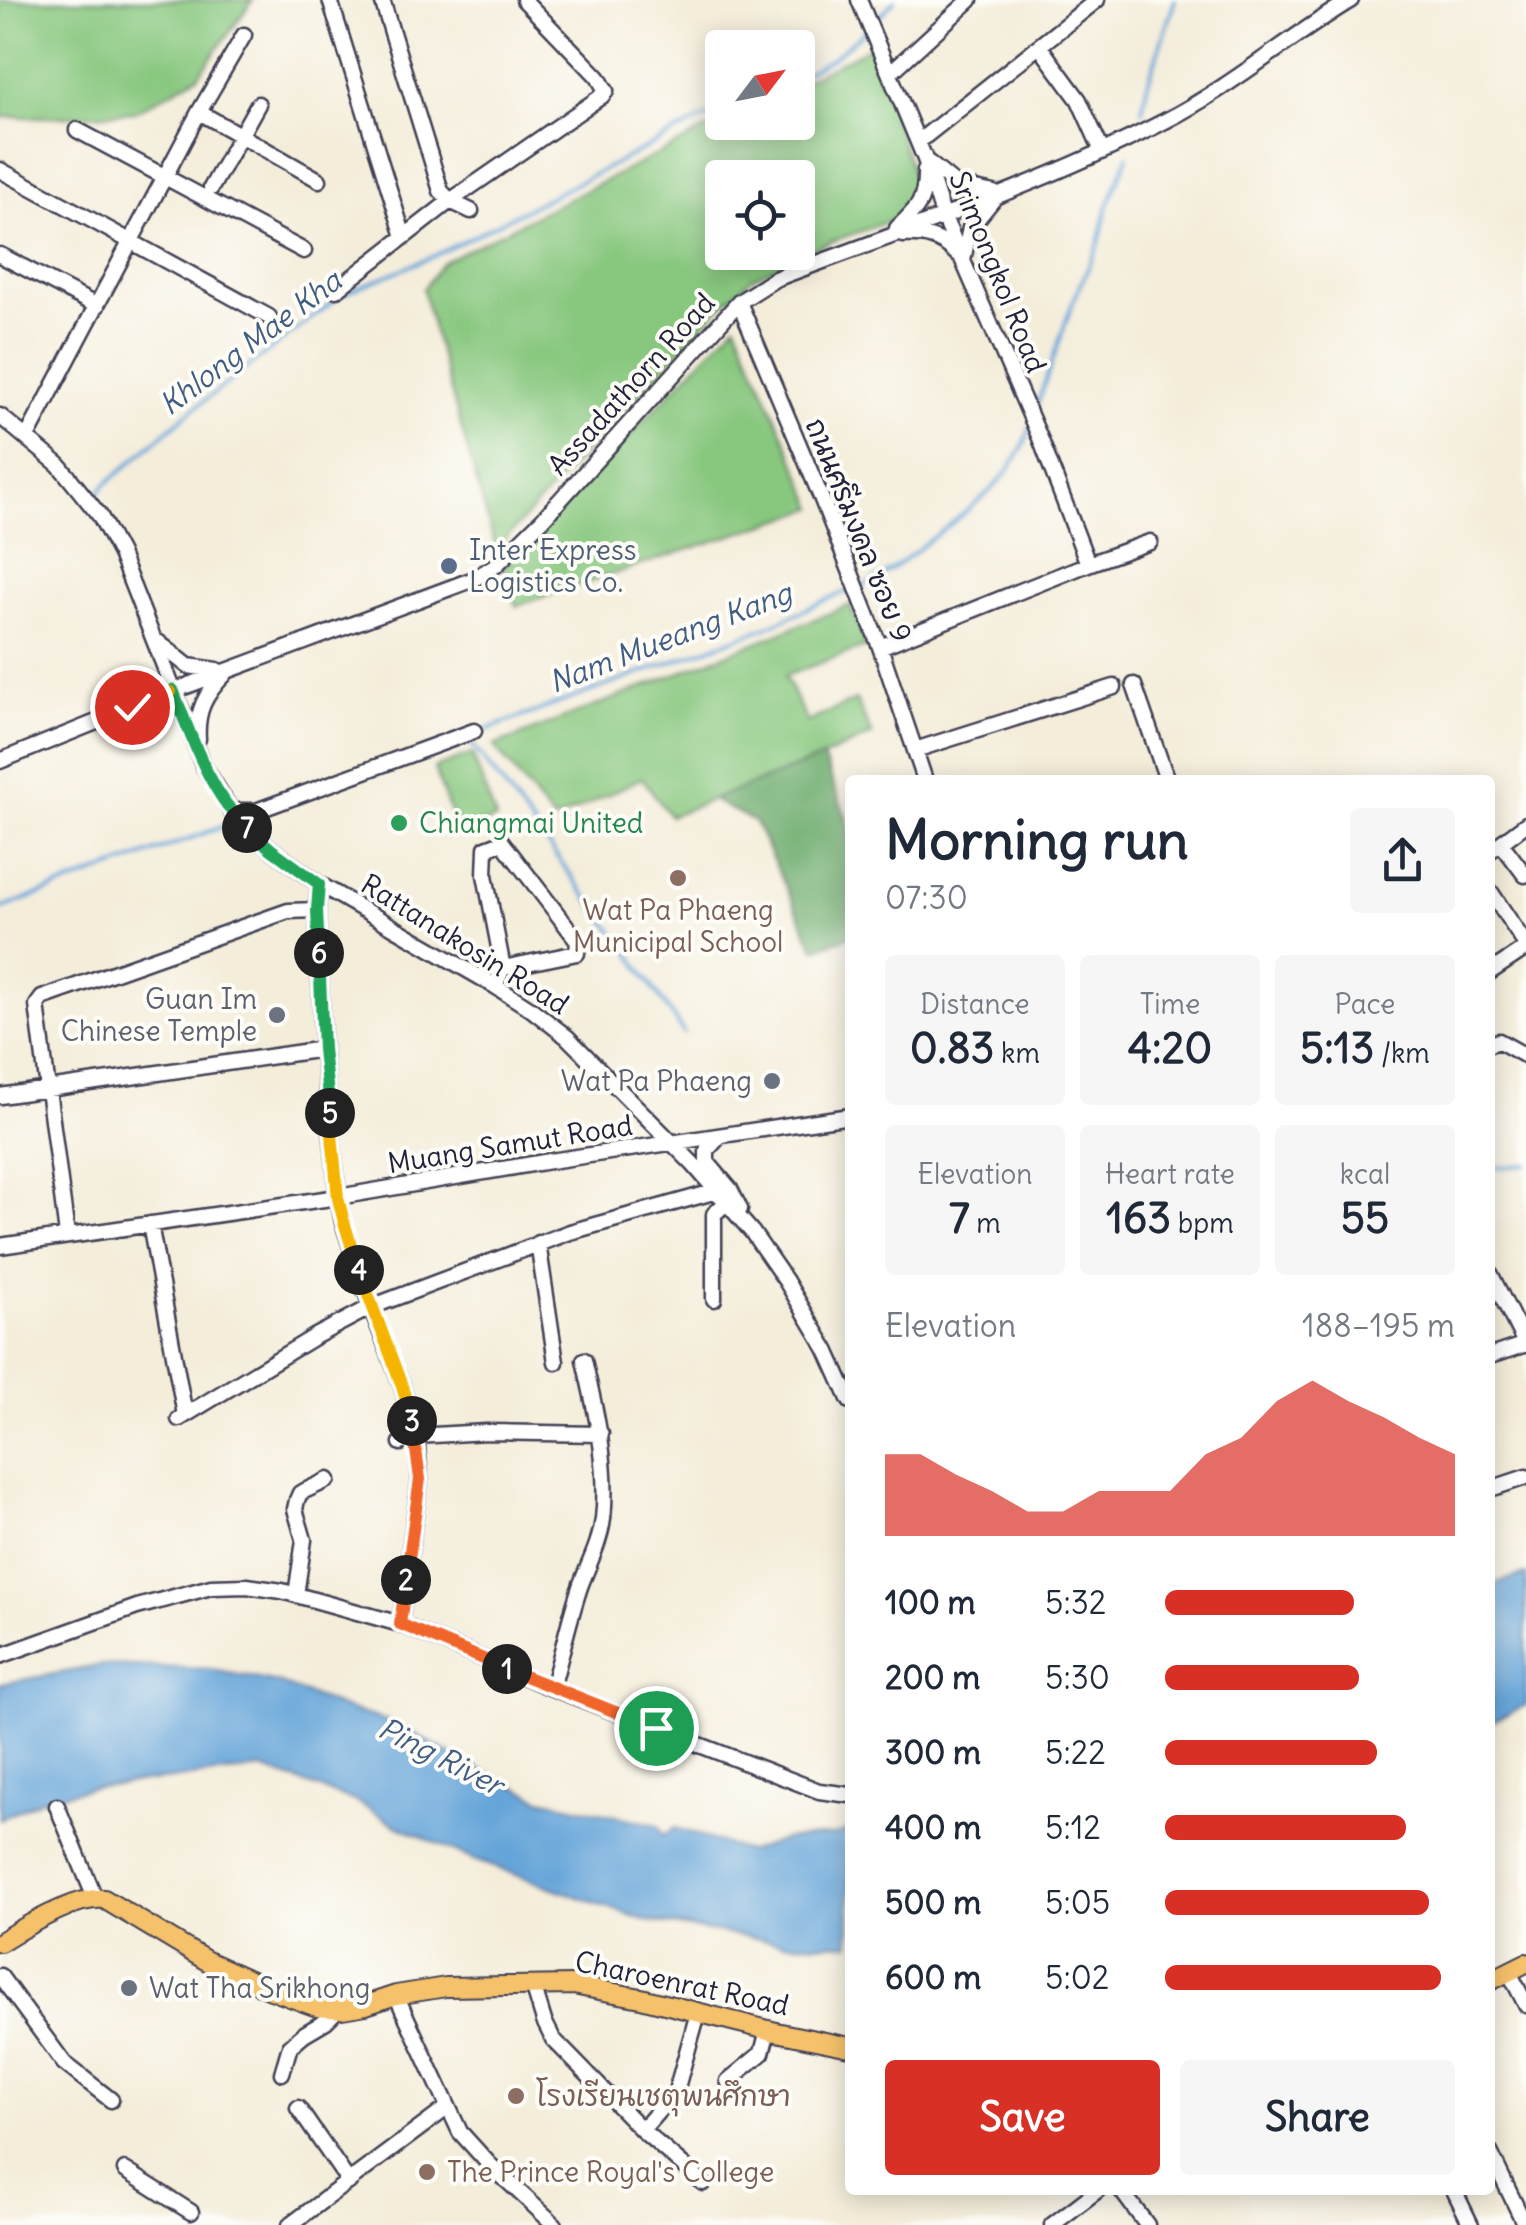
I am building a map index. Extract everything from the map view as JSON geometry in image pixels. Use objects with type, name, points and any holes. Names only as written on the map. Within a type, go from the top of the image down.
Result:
[{"type":"main road","points":[[0,1942],[39,1920],[94,1898]]},
{"type":"main road","name":"Charoenrat Road","points":[[94,1898],[114,1903],[186,1949],[236,1975],[317,2008],[366,2005],[396,1995],[446,1987],[573,1985],[845,2046]]},
{"type":"street","points":[[330,0],[404,237]]},
{"type":"street","points":[[382,0],[441,191],[450,201],[471,211]]},
{"type":"street","points":[[336,290],[450,201],[606,91],[598,77],[524,0]]},
{"type":"street","name":"Srimongkol Road","points":[[859,0],[1088,564]]},
{"type":"street","points":[[890,73],[970,0]]},
{"type":"street","points":[[918,142],[1097,0]]},
{"type":"street","name":"Assadathorn Road","points":[[0,761],[173,690],[486,572],[542,520],[739,302],[775,279],[998,194],[1169,119],[1351,0]]},
{"type":"street","points":[[0,416],[27,437],[244,36]]},
{"type":"street","points":[[1040,47],[1079,100],[1102,151]]},
{"type":"street","points":[[211,188],[258,104]]},
{"type":"street","points":[[200,112],[319,180]]},
{"type":"street","points":[[77,130],[304,252]]},
{"type":"street","points":[[925,159],[956,185],[998,194],[970,228],[963,260]]},
{"type":"street","points":[[891,235],[920,204],[925,159]]},
{"type":"street","points":[[0,170],[269,317]]},
{"type":"street","points":[[891,235],[936,238],[963,260]]},
{"type":"street","points":[[0,255],[97,306]]},
{"type":"street","name":"ถนนศรีมงคล ซอย 9","points":[[739,302],[880,647],[923,775]]},
{"type":"street","name":"Rattanakosin Road","points":[[27,437],[84,494],[115,543],[200,759],[234,814],[268,846],[319,884],[495,986],[567,1037],[673,1143],[752,1232],[827,1350],[845,1391]]},
{"type":"street","points":[[880,647],[1150,542]]},
{"type":"street","points":[[152,634],[188,666],[229,670]]},
{"type":"street","points":[[200,759],[198,714],[207,694],[229,670]]},
{"type":"street","points":[[1134,684],[1165,775]]},
{"type":"street","points":[[915,750],[1114,687]]},
{"type":"street","points":[[234,814],[256,811],[474,731]]},
{"type":"street","points":[[1525,876],[1495,847],[1526,824]]},
{"type":"street","points":[[495,986],[504,968],[486,875],[486,848],[502,842],[578,941],[577,953],[504,968]]},
{"type":"street","points":[[319,884],[323,1049],[338,1198],[416,1436],[420,1479],[400,1624]]},
{"type":"street","points":[[1495,899],[1526,946],[1495,968]]},
{"type":"street","points":[[67,1236],[37,1005],[42,998],[288,911],[317,910]]},
{"type":"street","points":[[1495,1042],[1526,1056]]},
{"type":"street","points":[[0,1096],[323,1049]]},
{"type":"street","name":"Muang Samut Road","points":[[0,1246],[338,1198],[845,1117]]},
{"type":"street","points":[[720,1136],[707,1150],[706,1162],[730,1190],[752,1232]]},
{"type":"street","points":[[150,1224],[182,1417],[371,1306],[570,1232],[722,1196]]},
{"type":"street","points":[[714,1299],[714,1214],[722,1196]]},
{"type":"street","points":[[538,1243],[556,1362]]},
{"type":"street","points":[[1495,1354],[1526,1344],[1496,1301]]},
{"type":"street","points":[[552,1688],[603,1518],[601,1434],[584,1360]]},
{"type":"street","points":[[401,1443],[416,1436],[486,1432],[601,1434]]},
{"type":"street","points":[[1495,1487],[1526,1477]]},
{"type":"street","points":[[296,1595],[304,1540],[294,1508],[296,1500],[300,1493],[328,1480]]},
{"type":"street","points":[[0,1656],[137,1607],[211,1587],[247,1586],[296,1595],[400,1624],[552,1688],[819,1791],[845,1794]]},
{"type":"street","points":[[57,1806],[94,1898]]},
{"type":"street","points":[[1517,1968],[1526,1988]]},
{"type":"street","points":[[1517,1968],[1526,2005]]},
{"type":"street","points":[[0,1976],[64,2064],[111,2100]]},
{"type":"street","points":[[534,1985],[553,2039],[642,2130],[703,2183]]},
{"type":"street","points":[[396,1995],[460,2132],[556,2225]]},
{"type":"street","points":[[282,2073],[290,2046],[338,2008]]},
{"type":"street","points":[[642,2130],[676,2090],[698,2013]]},
{"type":"street","points":[[728,2081],[762,2052],[768,2030]]},
{"type":"street","points":[[298,2108],[349,2182]]},
{"type":"street","points":[[290,2225],[448,2108]]},
{"type":"street","points":[[1495,2162],[1525,2225]]},
{"type":"street","points":[[125,2170],[190,2214]]},
{"type":"street","points":[[1052,2225],[1091,2195]]},
{"type":"street","points":[[1125,2195],[1147,2225]]},
{"type":"street","points":[[1456,2195],[1471,2225]]},
{"type":"green space","points":[[0,0],[253,0],[198,76],[135,112],[0,117]]},
{"type":"green space","points":[[871,46],[919,194],[910,214],[815,249],[815,160],[705,160],[705,270],[768,270],[753,277],[717,310],[496,549],[423,289],[443,262],[705,131],[705,140],[815,140],[815,75]]},
{"type":"green space","points":[[736,324],[815,508],[516,606],[503,568]]},
{"type":"green space","points":[[850,605],[867,646],[785,676],[807,722],[856,700],[872,735],[823,757],[670,816],[642,778],[554,821],[494,746]]},
{"type":"green space","points":[[472,754],[496,819],[458,833],[434,768]]},
{"type":"green space","points":[[823,757],[845,814],[845,938],[815,949],[755,822],[712,800]]},
{"type":"water","points":[[1526,1574],[1526,1705],[1495,1720],[1495,1583]]},
{"type":"water","name":"Ping River","points":[[103,1665],[210,1669],[278,1683],[397,1724],[541,1799],[658,1825],[663,1835],[676,1828],[748,1852],[785,1839],[845,1832],[845,1944],[785,1943],[647,1921],[474,1860],[398,1826],[355,1801],[262,1769],[90,1788],[42,1799],[0,1819],[0,1684]]},
{"type":"waterway","name":"Khlong Mae Kha","points":[[874,22],[895,0]]},
{"type":"waterway","name":"Nam Mueang Kang","points":[[1142,111],[1175,0]]},
{"type":"waterway","name":"Khlong Mae Kha","points":[[815,68],[868,29]]},
{"type":"waterway","name":"Khlong Mae Kha","points":[[94,498],[182,418],[343,294],[436,255],[705,118]]},
{"type":"waterway","name":"Nam Mueang Kang","points":[[1034,414],[1128,156]]},
{"type":"waterway","name":"Nam Mueang Kang","points":[[863,586],[908,557],[991,490],[1014,462],[1030,428]]},
{"type":"waterway","name":"Nam Mueang Kang","points":[[480,732],[767,627],[854,589]]},
{"type":"waterway","points":[[468,739],[628,951],[684,1033]]},
{"type":"waterway","name":"Nam Mueang Kang","points":[[0,909],[232,823]]},
{"type":"waterway","points":[[1495,1168],[1526,1165]]},
{"type":"place","name":"Inter Express Logistics Co.","points":[[449,566]]},
{"type":"place","name":"Chiangmai United","points":[[399,823]]},
{"type":"place","name":"Wat Pa Phaeng Municipal School","points":[[678,878]]},
{"type":"place","name":"Guan Im Chinese Temple","points":[[277,1015]]},
{"type":"place","name":"Wat Pa Phaeng","points":[[772,1081]]},
{"type":"place","name":"Wat Tha Srikhong","points":[[129,1988]]},
{"type":"place","name":"โรงเรียนเชตุพนศึกษา","points":[[516,2096]]},
{"type":"place","name":"The Prince Royal's College","points":[[427,2172]]},
{"type":"route","points":[[132,707],[173,690],[203,765],[235,817],[319,884],[323,1049],[338,1198],[416,1436],[420,1479],[400,1624],[656,1728]]}]
